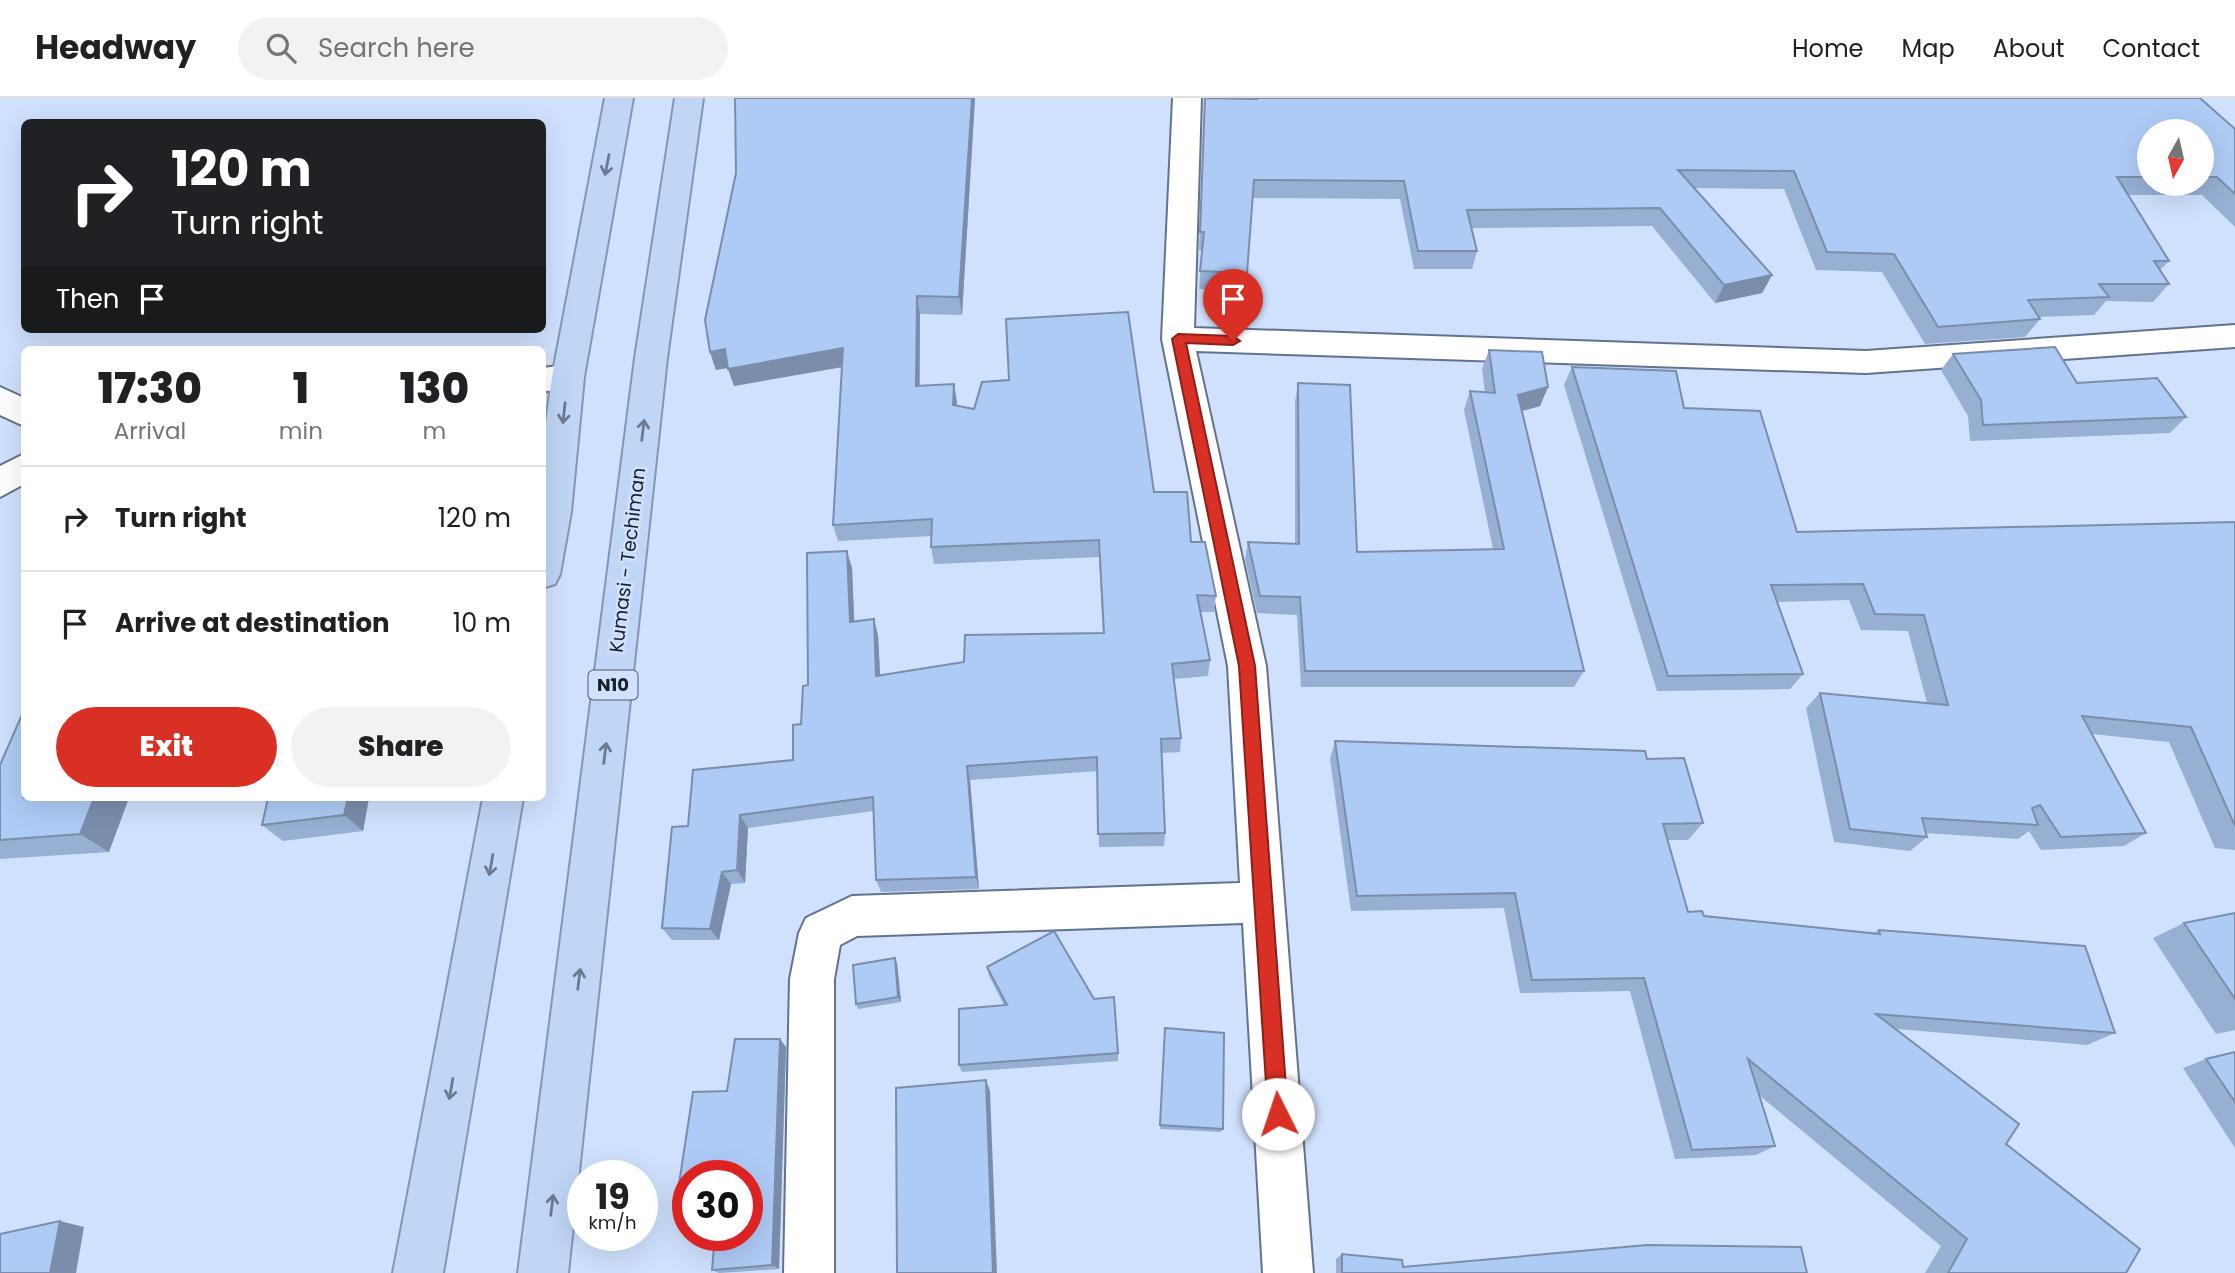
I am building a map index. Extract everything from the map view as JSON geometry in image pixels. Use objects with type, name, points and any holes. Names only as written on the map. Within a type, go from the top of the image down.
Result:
[{"type":"highway","points":[[546,551],[553,512],[555,378],[619,98]]},
{"type":"highway","name":"Kumasi - Techiman","points":[[543,1273],[651,358],[689,98]]},
{"type":"highway","points":[[418,1273],[502,801]]},
{"type":"street","points":[[1187,98],[1178,339],[1247,666],[1288,1273]]},
{"type":"street","points":[[1178,339],[1866,362],[2235,337]]},
{"type":"street","points":[[0,399],[21,412]]},
{"type":"street","points":[[0,484],[21,469]]},
{"type":"street","points":[[809,1273],[812,979],[821,933],[852,916],[1264,902]]},
{"type":"building","points":[[735,98],[972,98],[959,297],[917,296],[916,386],[954,384],[953,405],[974,409],[982,382],[1009,380],[1006,319],[1128,312],[1154,492],[1187,492],[1191,542],[1205,542],[1216,596],[1197,595],[1210,660],[1172,664],[1181,738],[1161,739],[1165,833],[1098,834],[1097,757],[967,766],[976,877],[876,880],[873,797],[740,815],[737,870],[722,872],[710,929],[662,928],[672,827],[688,826],[693,770],[793,760],[793,725],[801,724],[803,686],[808,685],[807,553],[847,551],[850,622],[874,619],[876,676],[964,662],[965,635],[1104,633],[1099,540],[931,547],[932,519],[833,525],[843,348],[728,369],[725,349],[710,352],[705,320],[736,173]]},
{"type":"building","points":[[1205,98],[2200,98],[2235,129],[2235,194],[2214,177],[2214,119],[2137,119],[2137,177],[2117,177],[2169,261],[2154,261],[2169,284],[2099,284],[2109,297],[2028,300],[2040,319],[1938,327],[1894,254],[1827,252],[1794,171],[1678,170],[1772,275],[1724,285],[1660,208],[1467,210],[1477,251],[1418,251],[1404,181],[1254,180],[1247,273],[1200,271],[1204,232],[1200,232]]},
{"type":"building","points":[[2055,347],[2077,383],[2157,378],[2186,417],[1983,425],[1981,400],[1953,354]]},
{"type":"building","points":[[1489,350],[1542,352],[1548,387],[1518,395],[1584,671],[1305,671],[1300,597],[1260,596],[1248,542],[1299,544],[1298,383],[1350,385],[1357,552],[1504,549],[1470,391],[1495,393]]},
{"type":"building","points":[[1572,367],[1676,371],[1684,408],[1760,411],[1797,532],[2235,522],[2235,826],[2191,727],[2082,716],[2146,833],[2061,837],[2040,805],[2032,808],[2038,825],[1922,818],[1927,837],[1850,829],[1820,693],[1948,705],[1924,615],[1875,614],[1863,584],[1771,585],[1803,674],[1668,676]]},
{"type":"building","points":[[21,717],[21,801],[93,801],[80,834],[0,840],[0,765]]},
{"type":"building","points":[[1335,741],[1645,751],[1647,759],[1684,758],[1703,823],[1663,824],[1688,912],[1702,911],[1704,916],[1880,934],[1879,930],[2085,946],[2115,1033],[1876,1014],[2019,1124],[2006,1144],[2140,1249],[2126,1273],[1948,1273],[1967,1239],[1748,1059],[1775,1146],[1692,1150],[1644,978],[1532,980],[1515,893],[1357,896]]},
{"type":"building","points":[[267,801],[347,801],[344,815],[262,825]]},
{"type":"building","points":[[2235,913],[2235,999],[2184,923]]},
{"type":"building","points":[[1054,931],[1094,999],[1114,997],[1118,1053],[959,1065],[959,1009],[1007,1005],[987,967]]},
{"type":"building","points":[[895,958],[898,997],[856,1004],[853,965]]},
{"type":"building","points":[[1165,1028],[1224,1033],[1223,1129],[1160,1125]]},
{"type":"building","points":[[735,1039],[780,1039],[772,1265],[712,1270],[714,1251],[763,1251],[763,1160],[683,1160],[693,1092],[727,1091]]},
{"type":"building","points":[[2235,1052],[2235,1102],[2206,1059]]},
{"type":"building","points":[[986,1080],[993,1273],[897,1273],[896,1088]]},
{"type":"building","points":[[60,1221],[50,1273],[0,1273],[0,1234]]},
{"type":"building","points":[[1647,1245],[1801,1247],[1807,1273],[1342,1273],[1342,1254],[1402,1260],[1403,1267]]},
{"type":"route","points":[[1233,341],[1178,339],[1247,666],[1278,1114]]}]
